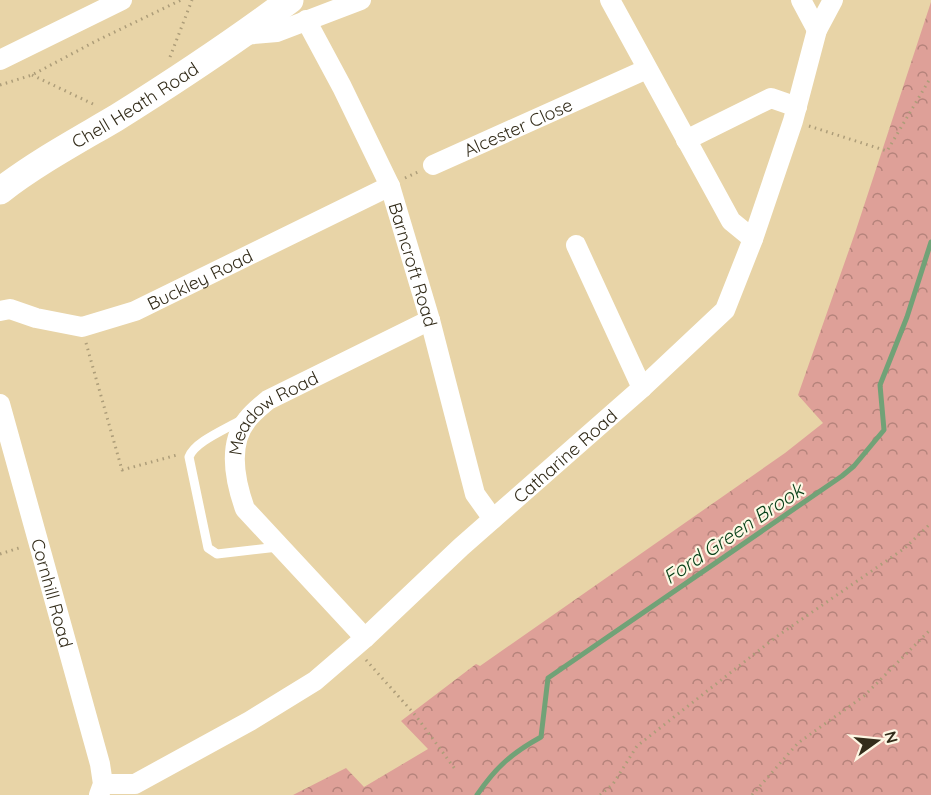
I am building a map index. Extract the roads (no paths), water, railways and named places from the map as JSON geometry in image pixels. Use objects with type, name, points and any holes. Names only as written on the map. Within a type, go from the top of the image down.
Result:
[{"type":"street","points":[[0,60],[122,0]]},
{"type":"street","name":"Chell Heath Road","points":[[0,191],[13,175],[118,116],[243,35],[298,10],[361,0]]},
{"type":"street","points":[[610,0],[731,220],[753,239]]},
{"type":"street","points":[[801,0],[817,30]]},
{"type":"street","name":"Catharine Road","points":[[101,789],[135,784],[250,721],[315,681],[642,388],[725,310],[753,239],[795,114],[817,30],[832,0]]},
{"type":"street","name":"Barncroft Road","points":[[298,10],[342,87],[390,186],[430,320],[475,494],[494,519]]},
{"type":"street","name":"Alcester Close","points":[[433,165],[647,69]]},
{"type":"street","points":[[687,140],[771,98],[795,114]]},
{"type":"street","name":"Buckley Road","points":[[0,311],[10,309],[36,318],[82,327],[135,311],[390,186]]},
{"type":"street","points":[[576,245],[642,388]]},
{"type":"street","name":"Meadow Road","points":[[360,643],[245,509],[236,484],[235,463],[238,436],[247,420],[268,400],[430,320]]},
{"type":"street","name":"Cornhill Road","points":[[0,404],[100,764],[101,789]]},
{"type":"lane","points":[[256,412],[199,445],[190,454],[208,548],[217,554],[278,547]]},
{"type":"waterway","name":"Ford Green Brook","points":[[477,795],[505,762],[541,737],[548,678],[842,476],[854,466],[884,430],[880,385],[907,317],[931,242]]}]
